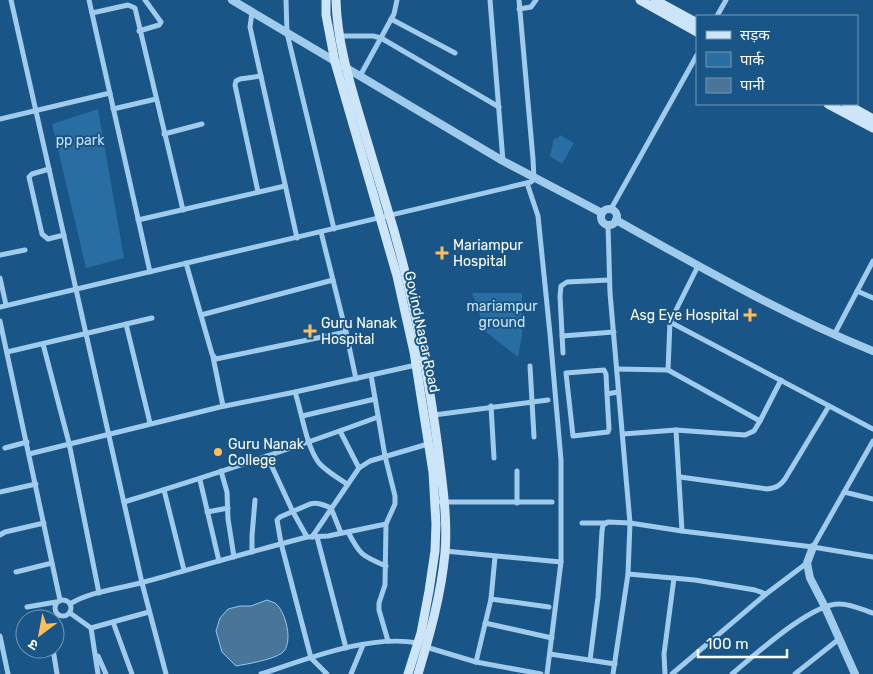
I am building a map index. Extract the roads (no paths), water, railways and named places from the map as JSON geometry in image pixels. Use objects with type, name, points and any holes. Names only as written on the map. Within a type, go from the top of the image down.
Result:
[{"type":"main road","name":"Govind Nagar Road","points":[[326,0],[326,15],[335,62],[397,276],[414,352],[433,472],[439,502],[446,523],[440,591],[418,674]]},
{"type":"main road","name":"Govind Nagar Road","points":[[336,0],[336,20],[345,67],[390,216],[426,363],[434,415],[439,502],[434,559],[423,625],[408,674]]},
{"type":"main road","points":[[640,0],[696,31]]},
{"type":"main road","points":[[656,0],[696,22]]},
{"type":"main road","points":[[830,105],[873,128]]},
{"type":"main road","points":[[848,105],[873,119]]},
{"type":"street","points":[[11,0],[142,583],[165,673]]},
{"type":"street","points":[[89,0],[150,272]]},
{"type":"street","points":[[139,31],[158,25],[161,22],[145,0]]},
{"type":"street","points":[[232,0],[503,161],[530,181],[602,213]]},
{"type":"street","points":[[286,0],[287,32],[334,229]]},
{"type":"street","points":[[360,76],[396,9],[397,0]]},
{"type":"street","points":[[490,0],[503,161]]},
{"type":"street","points":[[519,0],[530,181],[538,216],[561,460],[561,562],[547,674]]},
{"type":"street","points":[[520,9],[531,7],[536,0]]},
{"type":"street","points":[[718,15],[726,0]]},
{"type":"street","points":[[92,13],[132,5],[135,8],[183,210]]},
{"type":"street","points":[[252,12],[250,27],[297,238]]},
{"type":"street","points":[[391,19],[455,53]]},
{"type":"street","points":[[340,36],[372,36],[381,38],[499,107]]},
{"type":"street","points":[[611,209],[696,57]]},
{"type":"street","points":[[258,192],[235,85],[236,81],[240,79],[262,76]]},
{"type":"street","points":[[0,119],[110,93]]},
{"type":"street","points":[[113,109],[156,99]]},
{"type":"street","points":[[164,134],[202,124]]},
{"type":"street","points":[[49,169],[29,176],[42,234],[45,238],[53,239],[64,235]]},
{"type":"street","points":[[0,307],[390,216],[530,181]]},
{"type":"street","points":[[138,220],[285,186]]},
{"type":"street","points":[[606,209],[611,209],[616,212],[616,220],[613,224],[608,225],[602,221],[602,213],[606,209]]},
{"type":"street","points":[[616,220],[698,266],[834,335],[873,351]]},
{"type":"street","points":[[608,225],[609,280],[630,523],[628,574],[613,674]]},
{"type":"street","points":[[321,232],[356,379]]},
{"type":"street","points":[[0,255],[25,250]]},
{"type":"street","points":[[834,335],[873,261]]},
{"type":"street","points":[[186,263],[213,357],[223,406]]},
{"type":"street","points":[[668,370],[670,322],[698,266]]},
{"type":"street","points":[[0,278],[6,305]]},
{"type":"street","points":[[201,315],[333,280]]},
{"type":"street","points":[[563,354],[561,286],[567,282],[609,280]]},
{"type":"street","points":[[857,292],[873,298]]},
{"type":"street","points":[[7,352],[152,318]]},
{"type":"street","points":[[0,321],[52,563],[58,601],[54,609]]},
{"type":"street","points":[[670,322],[873,429]]},
{"type":"street","points":[[126,324],[150,423]]},
{"type":"street","points":[[213,357],[220,360],[346,332]]},
{"type":"street","points":[[562,336],[614,332]]},
{"type":"street","points":[[43,344],[69,443],[99,593]]},
{"type":"street","points":[[30,454],[223,406],[426,363]]},
{"type":"street","points":[[530,366],[534,437]]},
{"type":"street","points":[[617,369],[668,370],[760,421]]},
{"type":"street","points":[[604,370],[607,394],[608,432],[573,436],[566,373],[604,370]]},
{"type":"street","points":[[371,375],[385,456],[393,484],[395,504],[386,524],[385,585],[379,603],[379,610],[388,640]]},
{"type":"street","points":[[622,434],[676,430],[745,435],[754,431],[781,380]]},
{"type":"street","points":[[295,392],[309,442],[321,465],[347,484]]},
{"type":"street","points":[[607,394],[618,392]]},
{"type":"street","points":[[302,416],[375,399]]},
{"type":"street","points":[[434,415],[533,400],[548,400]]},
{"type":"street","points":[[491,406],[494,458]]},
{"type":"street","points":[[680,477],[767,489],[774,488],[785,479],[829,406]]},
{"type":"street","points":[[124,502],[200,480],[378,417]]},
{"type":"street","points":[[676,430],[682,531]]},
{"type":"street","points":[[340,431],[359,468]]},
{"type":"street","points":[[855,674],[810,578],[807,563],[813,547],[873,441]]},
{"type":"street","points":[[5,448],[27,442]]},
{"type":"street","points":[[312,537],[359,468],[370,461],[428,444]]},
{"type":"street","points":[[267,456],[293,512],[312,537],[346,648]]},
{"type":"street","points":[[221,471],[228,492],[228,519],[234,557]]},
{"type":"street","points":[[517,471],[517,503]]},
{"type":"street","points":[[200,480],[219,561]]},
{"type":"street","points":[[0,492],[36,484]]},
{"type":"street","points":[[164,490],[184,570]]},
{"type":"street","points":[[844,492],[873,500]]},
{"type":"street","points":[[252,552],[255,500]]},
{"type":"street","points":[[439,502],[552,502]]},
{"type":"street","points":[[327,674],[311,658],[281,543],[277,520],[280,517],[315,503],[331,508],[342,533]]},
{"type":"street","points":[[207,512],[228,508]]},
{"type":"street","points":[[0,536],[5,532],[44,523]]},
{"type":"street","points":[[582,523],[630,523],[813,547],[873,557]]},
{"type":"street","points":[[590,660],[598,598],[602,531],[605,523]]},
{"type":"street","points":[[70,604],[77,599],[142,583],[281,543],[386,524]]},
{"type":"street","points":[[348,532],[358,551],[364,556],[386,566]]},
{"type":"street","points":[[445,551],[561,562]]},
{"type":"street","points":[[476,662],[491,599],[495,557]]},
{"type":"street","points":[[16,572],[52,563]]},
{"type":"street","points":[[672,674],[766,594],[807,563]]},
{"type":"street","points":[[628,574],[674,578],[755,590],[766,594]]},
{"type":"street","points":[[665,674],[664,654],[674,578]]},
{"type":"street","points":[[491,599],[549,607]]},
{"type":"street","points":[[27,607],[58,601],[68,601],[70,604]]},
{"type":"street","points":[[65,617],[70,613],[70,604]]},
{"type":"street","points":[[732,674],[791,625],[825,607],[839,604],[852,606],[873,614]]},
{"type":"street","points":[[92,628],[149,612]]},
{"type":"street","points":[[70,613],[92,628],[98,674]]},
{"type":"street","points":[[113,622],[132,674]]},
{"type":"street","points":[[485,623],[552,638]]},
{"type":"street","points":[[0,636],[8,674]]},
{"type":"street","points":[[795,674],[839,639]]},
{"type":"street","points":[[265,673],[346,648],[388,640],[417,643],[476,662],[541,674]]},
{"type":"street","points":[[351,674],[362,645]]},
{"type":"street","points":[[95,651],[106,674]]},
{"type":"street","points":[[550,654],[615,664]]},
{"type":"street","points":[[54,659],[56,674]]},
{"type":"water","points":[[267,600],[279,607],[285,620],[288,635],[286,649],[272,658],[236,666],[222,652],[216,631],[220,618],[228,609],[251,606]]},
{"type":"place","name":"Mariampur Hospital","points":[[442,253]]},
{"type":"place","name":"Asg Eye Hospital","points":[[750,315]]},
{"type":"place","name":"Guru Nanak Hospital","points":[[310,331]]},
{"type":"place","name":"Guru Nanak College","points":[[218,452]]},
{"type":"park label","name":"pp park","points":[[80,140]]},
{"type":"park label","name":"mariampur ground","points":[[502,314]]}]
